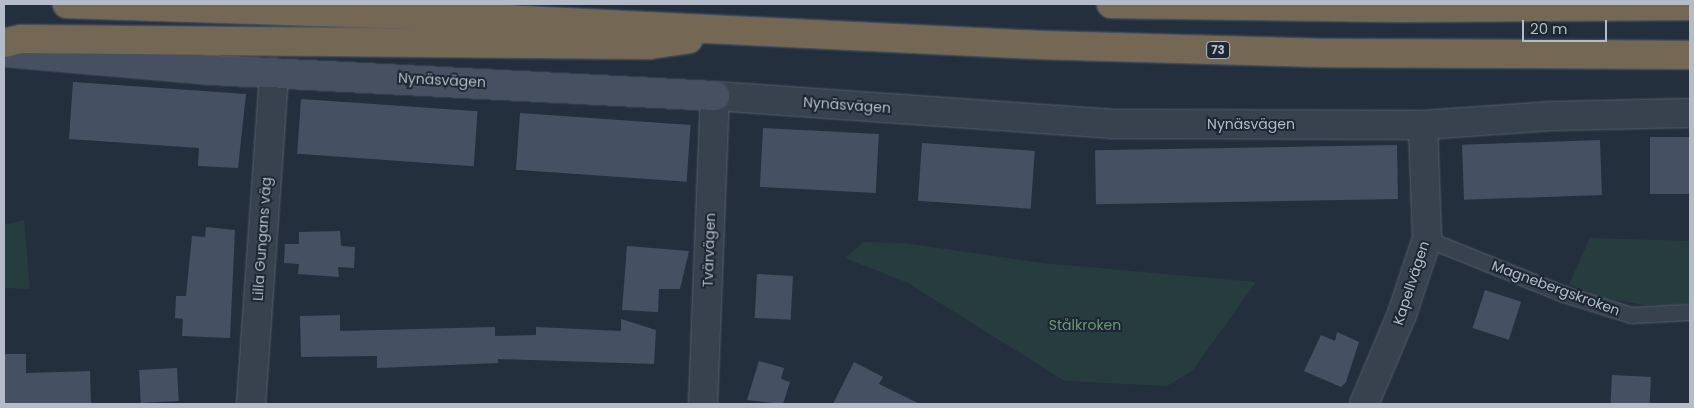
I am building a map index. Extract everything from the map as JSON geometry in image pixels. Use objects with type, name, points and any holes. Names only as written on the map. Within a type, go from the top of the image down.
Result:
[{"type":"highway","name":"73","points":[[67,4],[1313,53],[1690,55]]},
{"type":"highway","points":[[1111,4],[1401,8],[1690,6]]},
{"type":"highway","points":[[4,43],[21,39],[649,45],[746,30]]},
{"type":"street","name":"Nynäsvägen","points":[[4,52],[274,73],[715,96],[1111,124],[1424,125],[1553,116],[1690,113]]},
{"type":"street","name":"Lilla Gungans väg","points":[[251,404],[274,73]]},
{"type":"street","name":"Tvärvägen","points":[[703,404],[715,96]]},
{"type":"street","name":"Kapellvägen","points":[[1364,404],[1402,314],[1427,239],[1424,125]]},
{"type":"lane","name":"Magnebergskroken","points":[[1427,239],[1564,294],[1631,315],[1690,312]]},
{"type":"green space","points":[[24,220],[30,289],[4,288],[4,225]]},
{"type":"green space","points":[[1590,238],[1690,241],[1690,304],[1645,305],[1598,297],[1569,284]]},
{"type":"green space","name":"Stålkroken","points":[[863,242],[904,243],[1042,263],[1256,282],[1193,370],[1167,386],[1065,381],[908,283],[845,258]]},
{"type":"building","points":[[73,82],[246,94],[238,168],[198,166],[199,148],[69,139]]},
{"type":"building","points":[[301,99],[478,111],[474,166],[297,154]]},
{"type":"building","points":[[520,113],[691,125],[687,182],[516,170]]},
{"type":"building","points":[[763,128],[879,134],[876,193],[760,187]]},
{"type":"building","points":[[1650,137],[1690,137],[1690,194],[1650,194]]},
{"type":"building","points":[[1600,140],[1602,195],[1464,200],[1462,145]]},
{"type":"building","points":[[922,143],[1035,151],[1031,209],[918,201]]},
{"type":"building","points":[[1397,145],[1398,199],[1096,204],[1095,150]]},
{"type":"building","points":[[206,227],[235,230],[230,338],[182,336],[183,319],[175,318],[176,296],[186,296],[192,236],[205,237]]},
{"type":"building","points":[[340,231],[341,246],[355,247],[354,268],[338,267],[339,277],[298,274],[299,264],[284,263],[285,244],[299,244],[299,232]]},
{"type":"building","points":[[627,246],[689,251],[680,289],[659,289],[658,312],[622,310]]},
{"type":"building","points":[[757,274],[793,276],[791,320],[755,318]]},
{"type":"building","points":[[1485,290],[1521,302],[1509,340],[1473,328]]},
{"type":"building","points":[[340,315],[340,331],[495,327],[495,336],[536,335],[536,327],[621,331],[621,319],[656,330],[654,364],[498,359],[498,363],[377,368],[377,356],[301,357],[300,316]]},
{"type":"building","points":[[1337,332],[1359,342],[1346,382],[1341,387],[1304,371],[1321,335],[1335,341]]},
{"type":"building","points":[[4,354],[26,354],[26,373],[90,371],[91,404],[4,404]]},
{"type":"building","points":[[759,361],[784,368],[781,379],[790,382],[783,404],[747,400]]},
{"type":"building","points":[[854,362],[883,377],[879,384],[920,404],[833,404]]},
{"type":"building","points":[[177,368],[179,401],[141,403],[139,370]]},
{"type":"building","points":[[1612,375],[1651,377],[1650,404],[1610,404]]}]
